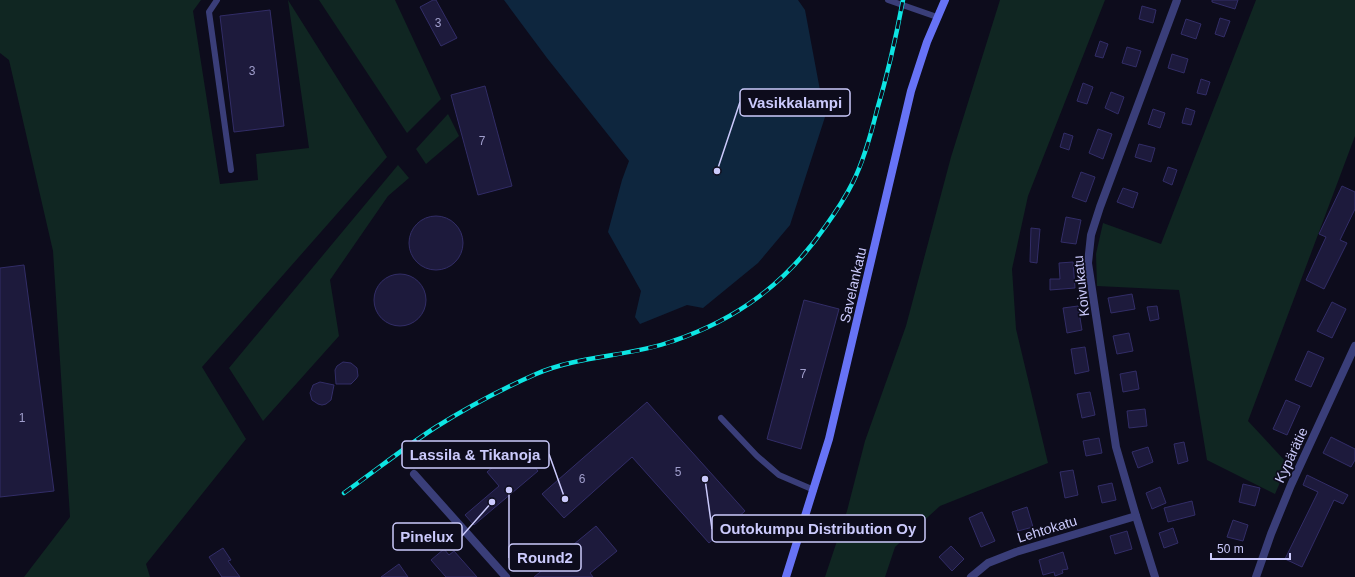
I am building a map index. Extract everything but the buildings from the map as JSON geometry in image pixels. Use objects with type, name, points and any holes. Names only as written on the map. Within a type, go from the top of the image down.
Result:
[{"type":"main road","name":"Savelankatu","points":[[786,577],[829,439],[911,91],[927,42],[945,0]]},
{"type":"street","name":"Koivukatu","points":[[1155,577],[1116,447],[1088,263],[1091,235],[1100,207],[1177,0]]},
{"type":"street","name":"Kypärätie","points":[[1256,577],[1270,534],[1355,346]]},
{"type":"street","points":[[414,474],[506,577]]},
{"type":"street","name":"Lehtokatu","points":[[971,577],[988,564],[1016,552],[1136,516]]},
{"type":"lane","points":[[217,0],[209,12],[231,170]]},
{"type":"lane","points":[[889,0],[937,17]]},
{"type":"lane","points":[[722,418],[757,456],[779,475],[814,490]]},
{"type":"green space","points":[[0,0],[201,0],[193,11],[220,184],[258,180],[256,154],[309,148],[288,0],[387,157],[202,367],[246,439],[146,564],[150,577],[24,577],[70,517],[53,251],[9,60],[0,53]]},
{"type":"green space","points":[[319,0],[395,0],[441,99],[407,133]]},
{"type":"green space","points":[[1000,0],[1105,0],[1028,196],[1012,269],[1016,329],[1048,463],[940,506],[895,547],[885,577],[825,577],[847,511],[865,441],[906,326],[951,157]]},
{"type":"green space","points":[[1256,0],[1355,0],[1355,136],[1248,421],[1288,464],[1275,494],[1207,460],[1179,290],[1097,286],[1096,254],[1103,223],[1161,244]]},
{"type":"green space","points":[[448,114],[459,136],[426,164],[416,149]]},
{"type":"green space","points":[[398,165],[409,178],[388,196],[330,280],[339,336],[263,421],[229,368]]},
{"type":"water","points":[[504,0],[798,0],[805,10],[825,117],[790,225],[758,263],[703,308],[687,305],[640,324],[635,317],[641,291],[608,232],[622,180],[629,161],[547,58]]},
{"type":"railway","points":[[344,493],[436,427],[473,405],[511,386],[536,374],[570,363],[656,346],[697,332],[719,322],[739,310],[759,297],[777,282],[810,247],[825,227],[843,200],[857,174],[867,147],[885,82],[903,0]]},
{"type":"place","name":"Vasikkalampi","points":[[717,171]]},
{"type":"place","name":"Outokumpu Distribution Oy","points":[[705,479]]},
{"type":"place","name":"Round2","points":[[509,490]]},
{"type":"place","name":"Lassila & Tikanoja","points":[[565,499]]},
{"type":"place","name":"Pinelux","points":[[492,502]]}]
